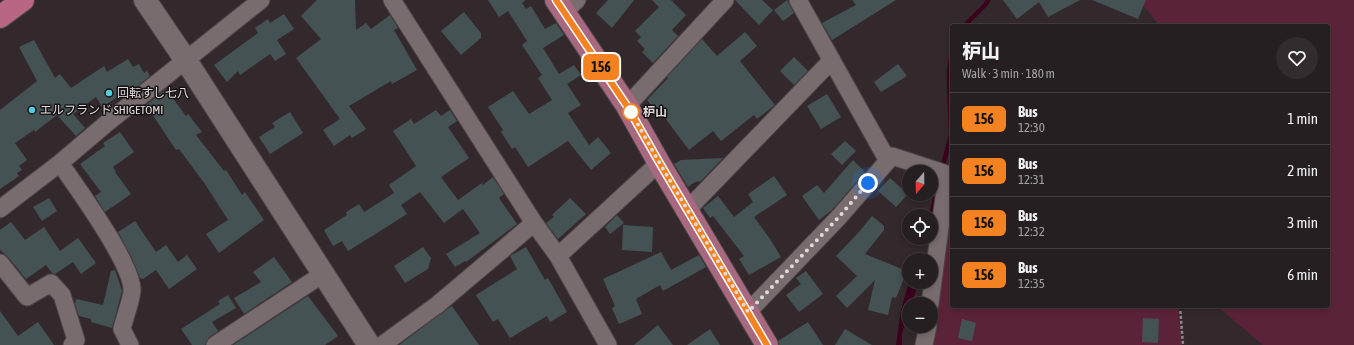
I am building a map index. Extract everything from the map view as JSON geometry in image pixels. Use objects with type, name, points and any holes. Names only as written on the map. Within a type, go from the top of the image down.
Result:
[{"type":"highway","points":[[0,17],[23,0]]},
{"type":"main road","points":[[566,4],[767,345]]},
{"type":"street","points":[[145,0],[185,59],[370,345]]},
{"type":"street","points":[[1,206],[60,163],[185,59],[260,0]]},
{"type":"street","points":[[392,0],[534,223],[558,256],[608,345]]},
{"type":"street","points":[[627,106],[725,0]]},
{"type":"street","points":[[798,0],[888,161]]},
{"type":"street","points":[[687,210],[832,60]]},
{"type":"street","points":[[748,312],[839,217],[892,156],[944,172],[931,297]]},
{"type":"street","points":[[558,256],[659,162]]},
{"type":"street","points":[[60,163],[118,252],[128,275],[132,290],[122,329],[130,345]]},
{"type":"street","points":[[382,345],[436,305],[534,223]]},
{"type":"street","points":[[0,263],[27,297],[51,283],[62,295],[76,340],[72,345]]},
{"type":"street","points":[[215,345],[323,274]]},
{"type":"street","points":[[924,345],[927,333]]},
{"type":"path","points":[[1180,308],[1183,345]]},
{"type":"shaded area","points":[[1139,0],[1354,0],[1354,345],[1263,345],[1219,308],[1330,308],[1330,24],[1158,24]]},
{"type":"shaded area","points":[[950,211],[950,308],[1178,308],[1182,345],[931,345],[933,333],[938,333],[938,297]]},
{"type":"shaded area","points":[[907,289],[916,289],[914,297],[905,297]]},
{"type":"shaded area","points":[[902,306],[902,345],[896,345]]},
{"type":"building","points":[[317,0],[355,0],[356,30],[366,23],[371,29],[390,15],[398,28],[394,30],[417,70],[392,84],[391,81],[349,106],[366,129],[352,138],[350,135],[334,146],[323,130],[340,119],[296,58],[321,39],[301,16]]},
{"type":"building","points":[[488,0],[526,0],[522,3],[526,9],[531,6],[545,29],[556,23],[564,35],[543,48],[559,74],[574,65],[581,75],[567,84],[581,105],[568,113],[589,145],[598,137],[611,153],[591,170],[568,141],[528,167],[515,147],[512,149],[501,132],[503,130],[488,107],[513,91],[529,114],[552,100],[538,78],[542,75],[522,45],[527,41],[508,11],[499,17]]},
{"type":"building","points":[[608,0],[634,0],[612,28],[596,13]]},
{"type":"building","points":[[652,0],[671,0],[686,15],[672,30],[678,36],[653,63],[642,52],[645,49],[637,41],[641,37],[635,31],[659,7]]},
{"type":"building","points":[[735,0],[762,0],[773,10],[759,25]]},
{"type":"building","points":[[787,0],[794,13],[783,21],[774,10]]},
{"type":"building","points":[[852,0],[896,0],[832,40],[822,23],[856,5]]},
{"type":"building","points":[[1003,0],[1080,0],[1048,17],[1039,2],[1017,19]]},
{"type":"building","points":[[1092,0],[1146,0],[1138,19]]},
{"type":"building","points":[[464,12],[481,33],[481,38],[461,55],[441,31]]},
{"type":"building","points":[[284,14],[294,29],[277,40],[286,54],[275,61],[270,54],[240,75],[238,71],[227,82],[214,65],[258,33],[255,28],[268,19],[270,23]]},
{"type":"building","points":[[745,32],[757,46],[740,61],[775,105],[757,119],[754,115],[721,141],[713,131],[689,150],[659,110],[657,112],[647,100],[702,39],[717,56]]},
{"type":"building","points":[[34,40],[55,78],[60,74],[71,88],[104,66],[107,72],[128,59],[133,67],[139,64],[144,73],[147,71],[150,76],[134,89],[133,87],[102,107],[96,97],[73,114],[85,128],[76,136],[57,115],[35,132],[34,130],[15,143],[27,160],[19,166],[22,170],[17,173],[19,176],[0,189],[0,110],[37,81],[19,47]]},
{"type":"building","points":[[794,57],[808,71],[794,85],[780,71]]},
{"type":"building","points":[[898,64],[907,76],[881,92],[874,82]]},
{"type":"building","points":[[166,89],[186,116],[188,114],[202,132],[196,135],[224,171],[226,170],[242,195],[245,192],[264,220],[219,253],[206,234],[228,220],[205,184],[179,149],[176,150],[146,105]]},
{"type":"building","points":[[827,94],[841,117],[821,129],[807,106]]},
{"type":"building","points":[[436,110],[441,116],[450,110],[457,121],[448,127],[469,158],[441,177],[458,200],[493,177],[504,194],[499,198],[517,224],[466,262],[465,261],[455,267],[446,254],[480,233],[463,209],[444,223],[420,192],[401,205],[407,214],[374,235],[348,251],[342,241],[333,246],[324,230],[347,215],[346,212],[359,204],[364,212],[394,193],[389,185],[416,166],[393,131],[411,119],[414,124]]},
{"type":"building","points":[[290,112],[303,133],[270,154],[259,137],[275,127],[272,123]]},
{"type":"building","points":[[120,132],[134,152],[113,167],[131,194],[105,212],[95,196],[101,192],[80,164],[105,146],[103,143]]},
{"type":"building","points":[[845,141],[856,151],[842,165],[831,154]]},
{"type":"building","points":[[723,158],[701,181],[695,182],[688,187],[674,164],[681,160]]},
{"type":"building","points":[[853,160],[865,172],[832,210],[819,220],[802,196],[817,185],[824,193]]},
{"type":"building","points":[[774,176],[787,195],[754,217],[781,257],[749,275],[739,259],[744,256],[713,216],[710,218],[703,208],[718,196],[734,217],[753,202],[748,194]]},
{"type":"building","points":[[890,178],[902,189],[902,200],[896,207],[878,191]]},
{"type":"building","points":[[49,198],[57,211],[42,221],[33,207]]},
{"type":"building","points":[[570,198],[586,214],[558,239],[546,223],[554,217],[552,215]]},
{"type":"building","points":[[617,215],[624,223],[610,234],[605,227]]},
{"type":"building","points":[[872,216],[884,226],[884,230],[865,254],[902,269],[902,283],[896,298],[892,297],[888,315],[868,310],[875,280],[847,308],[836,296],[857,276],[836,256]]},
{"type":"building","points":[[135,221],[156,252],[166,245],[178,262],[187,255],[197,269],[169,289],[156,270],[143,279],[140,278],[132,258],[118,232]]},
{"type":"building","points":[[11,222],[25,240],[44,227],[60,251],[78,238],[96,263],[81,274],[73,262],[55,274],[52,273],[46,265],[26,279],[8,257],[0,250],[0,230]]},
{"type":"building","points":[[623,225],[653,227],[652,252],[622,250]]},
{"type":"building","points":[[423,247],[431,258],[428,269],[405,283],[394,266]]},
{"type":"building","points":[[526,247],[545,280],[548,278],[567,312],[550,322],[547,316],[510,338],[498,319],[493,322],[476,295],[517,269],[510,256]]},
{"type":"building","points":[[661,252],[671,270],[699,255],[706,267],[663,291],[660,285],[636,299],[642,314],[619,324],[612,308],[615,306],[603,279]]},
{"type":"building","points":[[274,257],[292,282],[244,314],[234,298],[261,282],[253,272]]},
{"type":"building","points":[[115,270],[122,291],[112,328],[91,322],[91,319],[79,316],[75,304],[76,299],[103,305],[111,271]]},
{"type":"building","points":[[806,271],[823,294],[799,312],[786,295],[801,284],[796,278]]},
{"type":"building","points":[[228,295],[236,308],[212,322],[218,331],[209,337],[205,345],[192,345],[181,329],[220,304],[218,301]]},
{"type":"building","points":[[308,296],[338,336],[325,345],[233,345]]},
{"type":"building","points":[[452,306],[479,345],[399,345],[446,310]]},
{"type":"building","points":[[0,311],[18,336],[38,322],[54,345],[0,345]]},
{"type":"building","points":[[1143,318],[1159,319],[1158,343],[1142,342]]},
{"type":"building","points":[[962,319],[976,323],[972,341],[958,338]]},
{"type":"building","points":[[808,322],[823,345],[779,345],[778,341]]},
{"type":"building","points":[[658,325],[673,345],[634,345]]},
{"type":"building","points":[[710,329],[720,345],[687,345]]},
{"type":"building","points":[[845,329],[872,345],[835,345]]},
{"type":"waterway","points":[[966,24],[986,4],[988,0]]},
{"type":"waterway","points":[[950,65],[950,104]]},
{"type":"waterway","points":[[942,169],[950,139]]},
{"type":"waterway","points":[[933,209],[934,201]]},
{"type":"bus line","name":"156","points":[[556,0],[627,106],[767,345]]},
{"type":"place","name":"回転すし七八","points":[[109,93]]},
{"type":"place","name":"エルフランド SHIGETOMI","points":[[32,110]]},
{"type":"place","name":"枦山","points":[[631,112]]},
{"type":"route","points":[[631,112],[748,312],[839,217],[868,183]]}]
